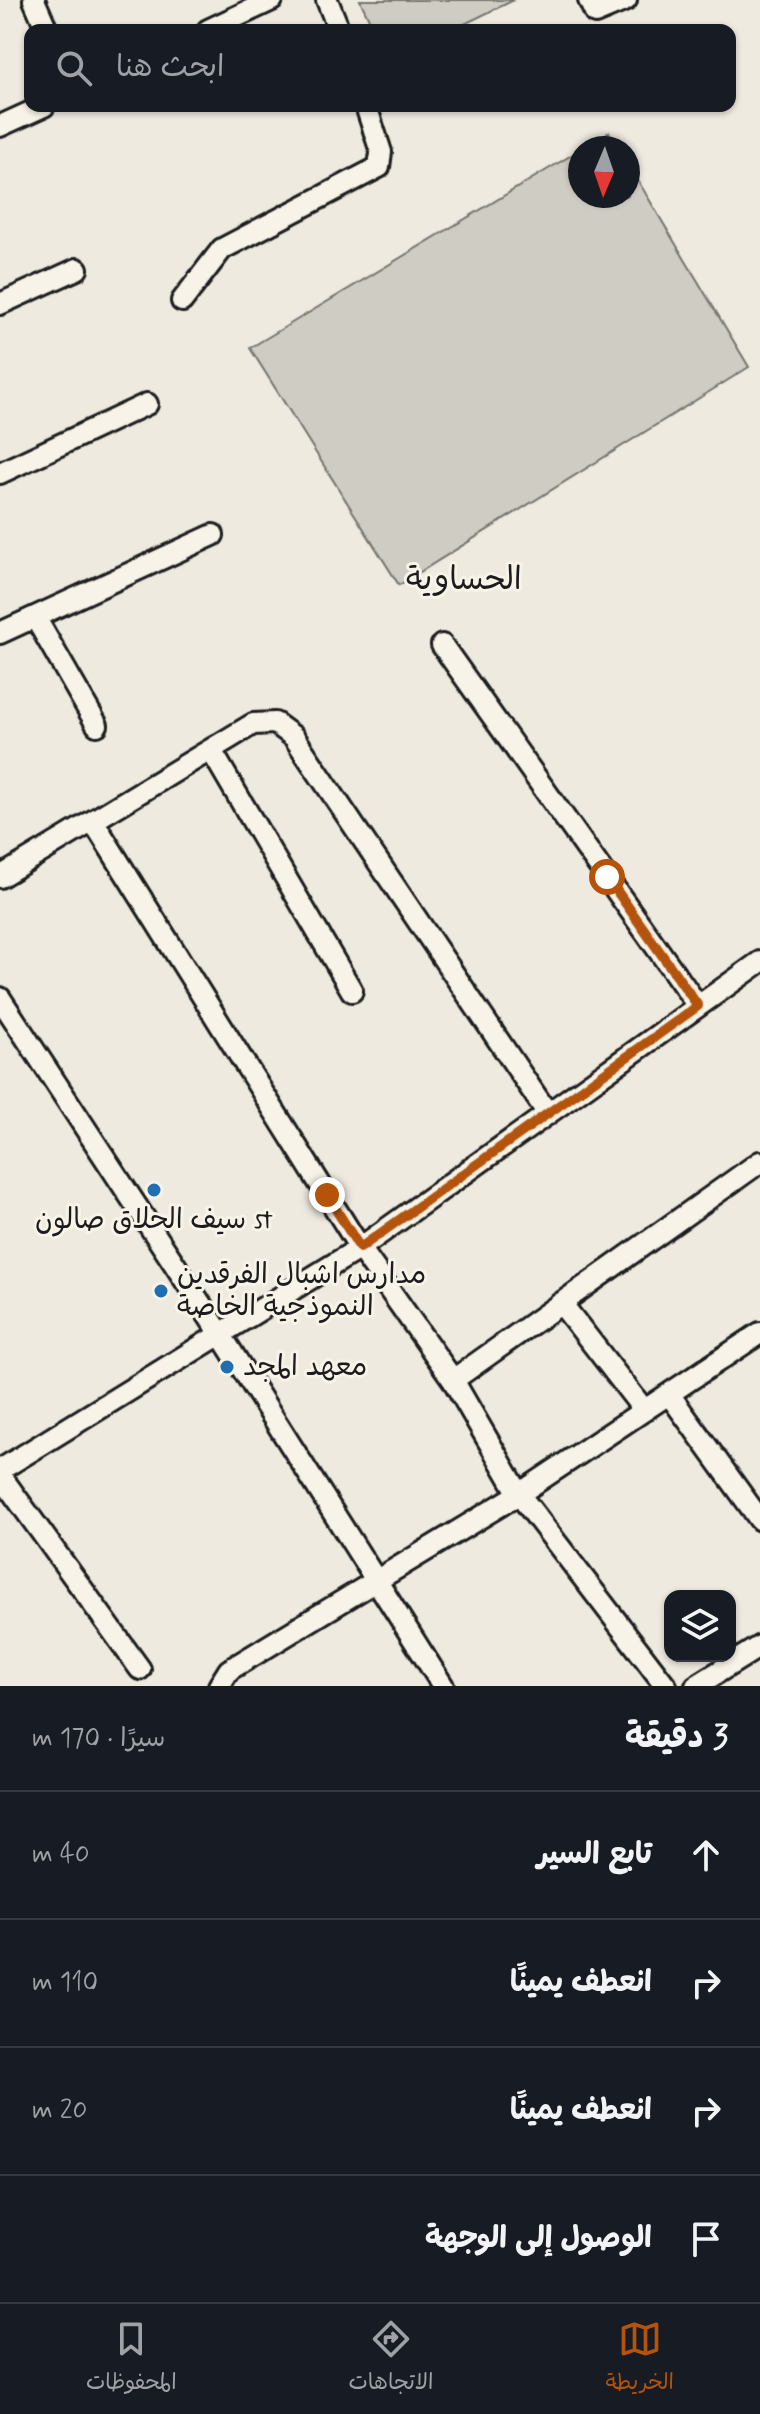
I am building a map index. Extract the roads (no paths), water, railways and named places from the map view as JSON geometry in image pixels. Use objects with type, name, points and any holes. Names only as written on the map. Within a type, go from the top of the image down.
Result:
[{"type":"street","points":[[34,0],[44,24]]},
{"type":"street","points":[[221,24],[272,0]]},
{"type":"street","points":[[327,0],[337,24]]},
{"type":"street","points":[[589,0],[595,13],[626,0]]},
{"type":"street","points":[[0,126],[31,112]]},
{"type":"street","points":[[182,301],[222,249],[379,167],[381,152],[368,112]]},
{"type":"street","points":[[0,304],[77,269]]},
{"type":"street","points":[[0,473],[147,404]]},
{"type":"street","points":[[0,633],[213,535]]},
{"type":"street","points":[[35,617],[97,725]]},
{"type":"street","points":[[442,645],[698,1006]]},
{"type":"street","points":[[0,877],[253,724],[275,723],[294,737],[548,1114]]},
{"type":"street","points":[[211,750],[352,991]]},
{"type":"street","points":[[93,821],[360,1248],[453,1380],[519,1494],[666,1686]]},
{"type":"street","points":[[140,1669],[0,1472],[219,1332],[360,1248],[760,962]]},
{"type":"street","points":[[0,998],[219,1332],[443,1686]]},
{"type":"street","points":[[453,1380],[760,1162]]},
{"type":"street","points":[[561,1303],[644,1410]]},
{"type":"street","points":[[219,1686],[229,1670],[377,1584],[519,1494],[760,1333]]},
{"type":"street","points":[[669,1394],[760,1520]]},
{"type":"street","points":[[696,1686],[760,1646]]},
{"type":"place","name":"سيف الحلاق صالون st","points":[[154,1190]]},
{"type":"place","name":"مدارس اشبال الفرقدين النموذجية الخاصة","points":[[161,1291]]},
{"type":"place","name":"معهد المجد","points":[[227,1367]]},
{"type":"district","name":"الحساوية","points":[[464,580]]}]
